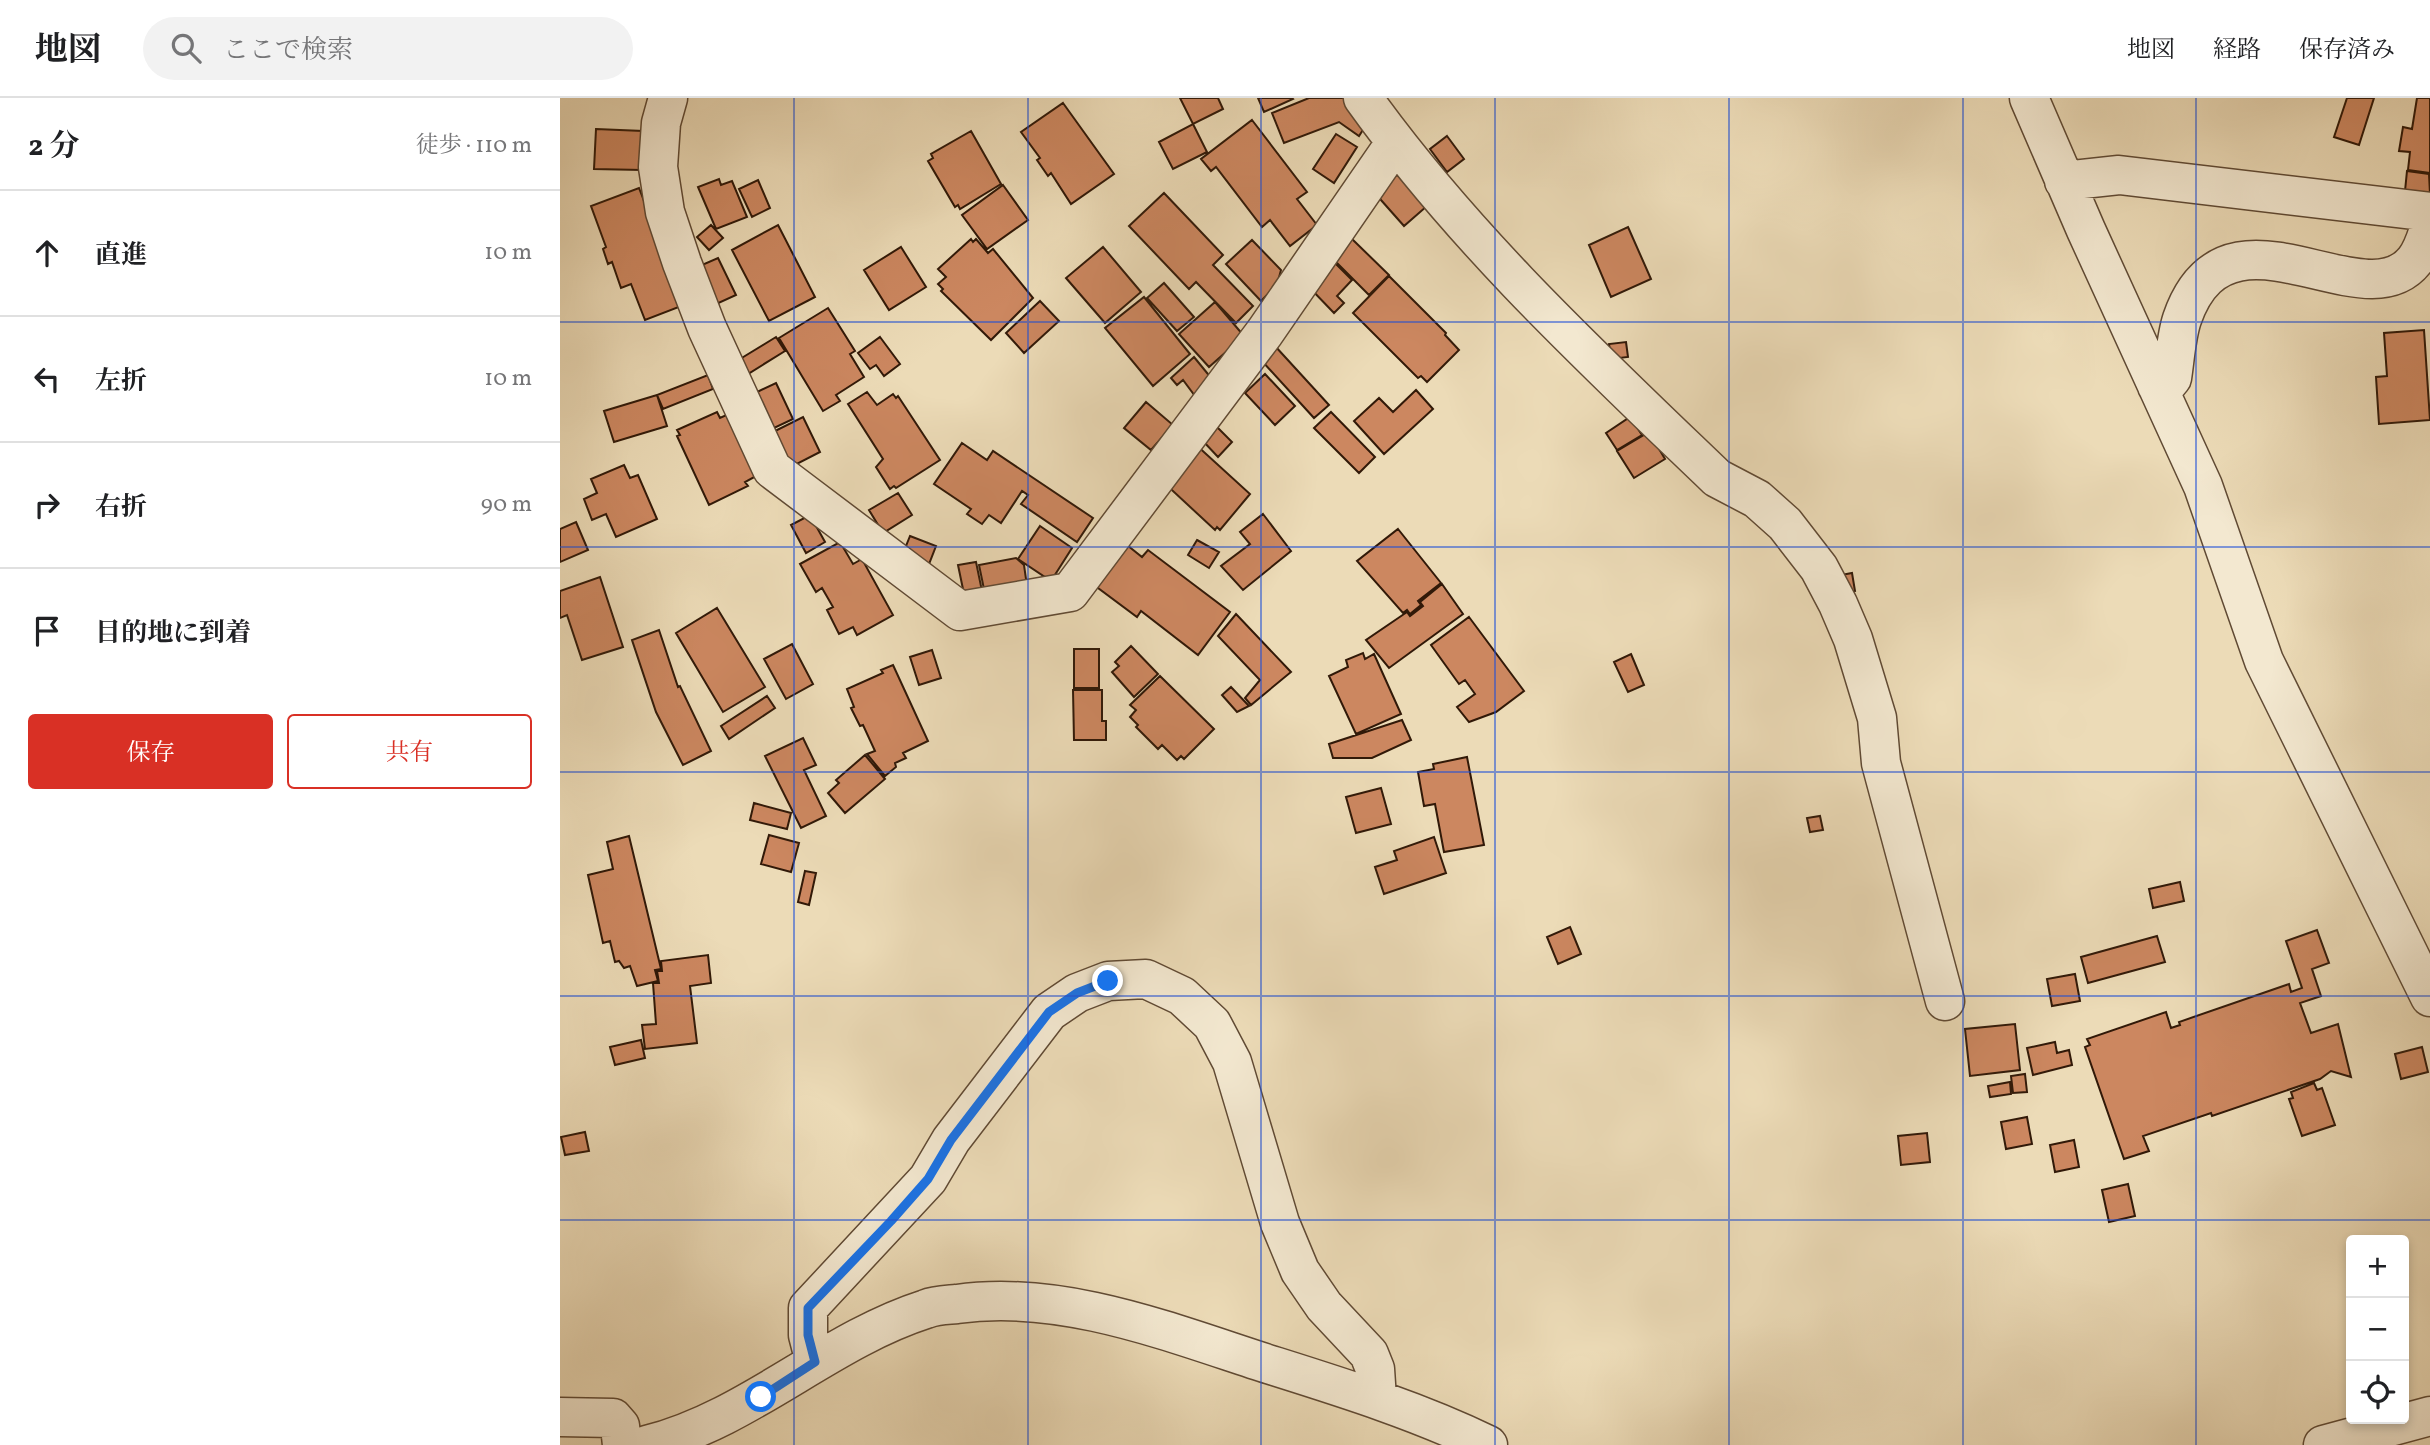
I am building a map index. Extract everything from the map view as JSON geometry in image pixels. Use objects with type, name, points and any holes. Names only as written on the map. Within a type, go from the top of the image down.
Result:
[{"type":"street","points":[[668,98],[661,123],[658,167],[665,212],[707,328],[772,469],[960,611],[1070,593],[1265,332],[1395,143]]},
{"type":"street","points":[[1363,98],[1395,143],[1509,275],[1717,478],[1757,499],[1785,524],[1819,568],[1853,639],[1877,718],[1881,763],[1945,1001]]},
{"type":"street","points":[[2029,98],[2203,486],[2264,661],[2430,997]]},
{"type":"street","points":[[2064,181],[2119,175],[2430,212]]},
{"type":"street","points":[[2157,386],[2167,384],[2172,378],[2181,320],[2192,298],[2204,280],[2222,267],[2261,259],[2360,279],[2383,278],[2402,272],[2414,262],[2424,246],[2430,226]]},
{"type":"street","points":[[815,1362],[808,1335],[808,1308],[928,1179],[951,1140],[1049,1012],[1077,993],[1108,981],[1146,979],[1182,996],[1212,1024],[1233,1062],[1280,1223],[1300,1271],[1324,1306],[1369,1354],[1375,1369],[1377,1399]]},
{"type":"street","points":[[648,1445],[704,1426],[761,1397],[815,1362],[882,1325],[929,1307],[985,1300],[1053,1306],[1107,1315],[1377,1399],[1488,1445]]},
{"type":"street","points":[[2323,1445],[2430,1416]]},
{"type":"street","points":[[560,1417],[613,1418],[620,1426],[622,1445]]},
{"type":"building","points":[[1180,98],[1218,98],[1223,109],[1193,124]]},
{"type":"building","points":[[1258,98],[1292,98],[1293,99],[1264,112]]},
{"type":"building","points":[[1309,98],[1349,98],[1366,125],[1359,136],[1339,122],[1284,143],[1272,113]]},
{"type":"building","points":[[2347,98],[2374,98],[2359,145],[2334,137]]},
{"type":"building","points":[[2417,98],[2430,98],[2430,173],[2408,170],[2410,152],[2399,151],[2403,127],[2412,129]]},
{"type":"building","points":[[1063,103],[1114,174],[1071,204],[1051,173],[1048,176],[1037,160],[1040,158],[1021,132]]},
{"type":"building","points":[[1252,120],[1307,192],[1297,199],[1317,225],[1290,246],[1270,220],[1262,227],[1216,167],[1211,171],[1201,159]]},
{"type":"building","points":[[1193,124],[1207,152],[1173,169],[1159,142]]},
{"type":"building","points":[[596,129],[643,131],[642,170],[594,169]]},
{"type":"building","points":[[971,131],[1001,184],[960,209],[958,205],[955,207],[928,161],[933,158],[931,154]]},
{"type":"building","points":[[1336,134],[1357,147],[1334,183],[1313,169]]},
{"type":"building","points":[[1447,136],[1464,159],[1447,172],[1430,149]]},
{"type":"building","points":[[1397,171],[1427,206],[1404,226],[1373,191]]},
{"type":"building","points":[[2407,171],[2429,174],[2430,194],[2405,191]]},
{"type":"building","points":[[719,179],[721,185],[732,181],[747,217],[716,229],[698,187]]},
{"type":"building","points":[[758,180],[770,208],[752,217],[739,189]]},
{"type":"building","points":[[1003,185],[1028,220],[987,249],[962,215]]},
{"type":"building","points":[[639,188],[684,305],[645,320],[631,284],[621,288],[612,262],[608,264],[603,249],[606,247],[591,206]]},
{"type":"building","points":[[1164,193],[1223,255],[1213,265],[1253,306],[1236,323],[1196,282],[1189,289],[1129,226]]},
{"type":"building","points":[[711,225],[723,238],[709,250],[697,237]]},
{"type":"building","points":[[778,225],[815,297],[769,321],[732,250]]},
{"type":"building","points":[[1628,227],[1651,279],[1611,297],[1589,245]]},
{"type":"building","points":[[1351,238],[1389,275],[1369,295],[1332,258]]},
{"type":"building","points":[[971,239],[973,242],[976,239],[988,253],[993,249],[1033,298],[991,340],[941,291],[943,289],[938,284],[946,277],[938,269]]},
{"type":"building","points":[[1252,240],[1281,270],[1277,285],[1261,301],[1226,264]]},
{"type":"building","points":[[901,247],[926,287],[889,310],[864,270]]},
{"type":"building","points":[[1103,247],[1141,292],[1105,323],[1066,278]]},
{"type":"building","points":[[718,258],[736,295],[712,306],[695,268]]},
{"type":"building","points":[[1333,261],[1352,280],[1337,296],[1344,303],[1334,313],[1308,286]]},
{"type":"building","points":[[1389,276],[1446,333],[1459,350],[1427,382],[1421,376],[1418,378],[1353,313]]},
{"type":"building","points":[[1164,283],[1194,317],[1177,331],[1147,298]]},
{"type":"building","points":[[1144,297],[1190,354],[1153,386],[1105,328]]},
{"type":"building","points":[[1040,301],[1059,321],[1024,353],[1006,333]]},
{"type":"building","points":[[1215,302],[1244,336],[1209,367],[1179,334]]},
{"type":"building","points":[[828,308],[855,351],[850,354],[864,377],[836,395],[840,401],[823,411],[779,338]]},
{"type":"building","points":[[2424,330],[2430,420],[2379,424],[2376,377],[2387,376],[2384,333]]},
{"type":"building","points":[[776,337],[785,351],[748,374],[740,359]]},
{"type":"building","points":[[880,337],[900,364],[884,376],[876,365],[870,369],[858,353]]},
{"type":"building","points":[[1626,342],[1628,357],[1611,359],[1609,344]]},
{"type":"building","points":[[1275,346],[1329,405],[1314,418],[1261,360]]},
{"type":"building","points":[[1194,357],[1212,379],[1195,396],[1183,380],[1177,385],[1171,378]]},
{"type":"building","points":[[1265,374],[1295,406],[1275,425],[1245,393]]},
{"type":"building","points":[[708,375],[713,389],[663,409],[657,395]]},
{"type":"building","points":[[776,383],[793,419],[772,429],[755,393]]},
{"type":"building","points":[[1416,390],[1433,409],[1384,454],[1354,421],[1379,398],[1393,412]]},
{"type":"building","points":[[867,392],[877,405],[893,394],[896,398],[898,396],[940,460],[896,488],[894,486],[890,489],[876,467],[883,459],[848,404]]},
{"type":"building","points":[[657,395],[667,426],[614,442],[604,411]]},
{"type":"building","points":[[1146,402],[1173,425],[1151,450],[1124,428]]},
{"type":"building","points":[[717,412],[720,418],[733,412],[758,475],[745,482],[748,486],[709,505],[677,436],[680,435],[677,430]]},
{"type":"building","points":[[1331,412],[1375,457],[1359,473],[1314,428]]},
{"type":"building","points":[[803,417],[820,452],[789,468],[771,433]]},
{"type":"building","points":[[1630,417],[1642,435],[1617,450],[1606,433]]},
{"type":"building","points":[[1216,426],[1232,442],[1218,457],[1202,440]]},
{"type":"building","points":[[1649,432],[1665,459],[1634,478],[1617,451]]},
{"type":"building","points":[[962,443],[987,460],[993,451],[1093,518],[1077,542],[1021,504],[1028,495],[1022,491],[1001,523],[989,515],[982,524],[967,514],[971,509],[934,484]]},
{"type":"building","points":[[1194,443],[1250,494],[1220,530],[1217,527],[1215,530],[1160,479]]},
{"type":"building","points":[[624,465],[630,478],[638,475],[657,519],[616,537],[606,514],[592,520],[584,499],[597,493],[591,479]]},
{"type":"building","points":[[898,493],[912,515],[883,533],[869,510]]},
{"type":"building","points":[[1263,514],[1291,551],[1243,590],[1221,566],[1250,544],[1240,532]]},
{"type":"building","points":[[810,515],[825,542],[806,553],[791,525]]},
{"type":"building","points":[[576,522],[588,550],[560,562],[560,529]]},
{"type":"building","points":[[1040,526],[1072,548],[1051,581],[1018,559]]},
{"type":"building","points":[[1398,529],[1441,583],[1418,601],[1421,605],[1410,614],[1407,610],[1403,613],[1357,561]]},
{"type":"building","points":[[910,536],[936,546],[929,564],[904,551]]},
{"type":"building","points":[[1197,540],[1219,552],[1209,568],[1188,555]]},
{"type":"building","points":[[1122,541],[1142,557],[1148,550],[1230,612],[1198,655],[1141,611],[1137,617],[1090,582]]},
{"type":"building","points":[[840,542],[853,564],[862,559],[893,615],[857,635],[853,627],[839,634],[827,610],[833,607],[822,588],[816,592],[800,564]]},
{"type":"building","points":[[1016,558],[1024,565],[1027,586],[985,594],[979,565]]},
{"type":"building","points":[[976,562],[982,591],[964,594],[958,565]]},
{"type":"building","points":[[1852,573],[1855,591],[1839,594],[1836,576]]},
{"type":"building","points":[[600,577],[623,647],[582,660],[567,615],[560,618],[560,591]]},
{"type":"building","points":[[1442,584],[1463,614],[1389,668],[1366,640],[1407,612],[1410,616],[1423,606],[1420,602]]},
{"type":"building","points":[[717,608],[765,687],[723,712],[676,633]]},
{"type":"building","points":[[1236,614],[1291,672],[1251,705],[1245,698],[1260,680],[1218,636]]},
{"type":"building","points":[[1469,617],[1524,691],[1496,712],[1469,722],[1457,707],[1475,694],[1465,680],[1459,684],[1431,645]]},
{"type":"building","points":[[659,630],[678,687],[680,686],[711,751],[683,765],[656,712],[632,640]]},
{"type":"building","points":[[792,644],[813,684],[786,699],[764,659]]},
{"type":"building","points":[[1131,646],[1158,674],[1134,697],[1112,672],[1119,666],[1115,662]]},
{"type":"building","points":[[1074,649],[1099,649],[1099,688],[1074,688]]},
{"type":"building","points":[[932,650],[941,678],[919,685],[910,657]]},
{"type":"building","points":[[1363,653],[1365,659],[1374,654],[1401,714],[1356,734],[1329,676],[1348,667],[1346,660]]},
{"type":"building","points":[[1631,654],[1644,685],[1628,692],[1614,662]]},
{"type":"building","points":[[893,665],[928,741],[903,753],[906,758],[895,763],[896,767],[885,776],[867,754],[875,751],[863,725],[860,726],[851,708],[854,707],[847,689],[883,673],[881,670]]},
{"type":"building","points":[[1160,676],[1214,729],[1184,759],[1181,756],[1177,760],[1162,745],[1158,749],[1130,717],[1136,710],[1130,705]]},
{"type":"building","points":[[1231,687],[1249,706],[1237,712],[1222,695]]},
{"type":"building","points":[[1073,690],[1102,690],[1102,721],[1106,721],[1106,740],[1074,740]]},
{"type":"building","points":[[767,696],[775,708],[729,739],[721,726]]},
{"type":"building","points":[[1402,720],[1411,740],[1372,758],[1333,758],[1329,744]]},
{"type":"building","points":[[803,738],[816,765],[804,770],[826,816],[801,828],[765,756]]},
{"type":"building","points":[[865,755],[885,779],[845,813],[828,793],[839,783],[836,780]]},
{"type":"building","points":[[1467,757],[1484,845],[1444,852],[1435,804],[1424,806],[1418,772],[1434,769],[1433,764]]},
{"type":"building","points":[[1381,788],[1391,824],[1356,833],[1346,797]]},
{"type":"building","points":[[754,803],[791,813],[787,829],[750,820]]},
{"type":"building","points":[[1820,816],[1823,830],[1810,832],[1807,818]]},
{"type":"building","points":[[769,835],[799,843],[791,872],[761,864]]},
{"type":"building","points":[[629,836],[661,969],[655,970],[658,981],[637,986],[630,966],[624,968],[619,961],[615,962],[610,941],[603,943],[588,875],[613,869],[607,842]]},
{"type":"building","points":[[1434,837],[1446,873],[1384,894],[1375,867],[1397,860],[1394,851]]},
{"type":"building","points":[[805,871],[816,873],[809,905],[798,902]]},
{"type":"building","points":[[2180,882],[2184,901],[2153,908],[2149,889]]},
{"type":"building","points":[[1570,927],[1581,954],[1558,964],[1547,937]]},
{"type":"building","points":[[2317,930],[2329,963],[2312,969],[2321,996],[2300,1003],[2311,1033],[2338,1024],[2351,1077],[2331,1071],[2320,1079],[2212,1116],[2211,1113],[2143,1136],[2149,1151],[2124,1159],[2085,1047],[2090,1045],[2087,1039],[2166,1012],[2171,1028],[2180,1025],[2179,1022],[2289,984],[2291,992],[2302,988],[2286,941]]},
{"type":"building","points":[[2157,936],[2165,962],[2088,983],[2081,957]]},
{"type":"building","points":[[708,955],[711,983],[690,986],[697,1043],[645,1049],[642,1025],[656,1024],[653,983],[659,983],[657,971],[662,971],[661,961]]},
{"type":"building","points":[[2075,974],[2080,1001],[2052,1006],[2047,979]]},
{"type":"building","points":[[2015,1024],[2020,1070],[1970,1076],[1965,1029]]},
{"type":"building","points":[[641,1040],[645,1058],[615,1065],[610,1047]]},
{"type":"building","points":[[2055,1042],[2057,1053],[2069,1050],[2072,1065],[2033,1075],[2027,1048]]},
{"type":"building","points":[[2422,1047],[2428,1072],[2401,1079],[2395,1054]]},
{"type":"building","points":[[2025,1074],[2027,1092],[2013,1093],[2011,1076]]},
{"type":"building","points":[[2010,1082],[2011,1094],[1990,1097],[1988,1086]]},
{"type":"building","points":[[2314,1083],[2317,1090],[2322,1088],[2335,1125],[2302,1136],[2289,1099],[2293,1098],[2291,1092]]},
{"type":"building","points":[[2027,1117],[2032,1144],[2006,1149],[2001,1122]]},
{"type":"building","points":[[585,1132],[589,1151],[565,1155],[561,1137]]},
{"type":"building","points":[[1927,1133],[1930,1162],[1901,1165],[1898,1136]]},
{"type":"building","points":[[2074,1140],[2079,1167],[2055,1172],[2050,1145]]},
{"type":"building","points":[[2128,1184],[2135,1216],[2109,1222],[2102,1190]]},
{"type":"route","points":[[761,1397],[815,1362],[808,1335],[808,1308],[928,1179],[951,1140],[1049,1012],[1077,993],[1108,981]]}]
